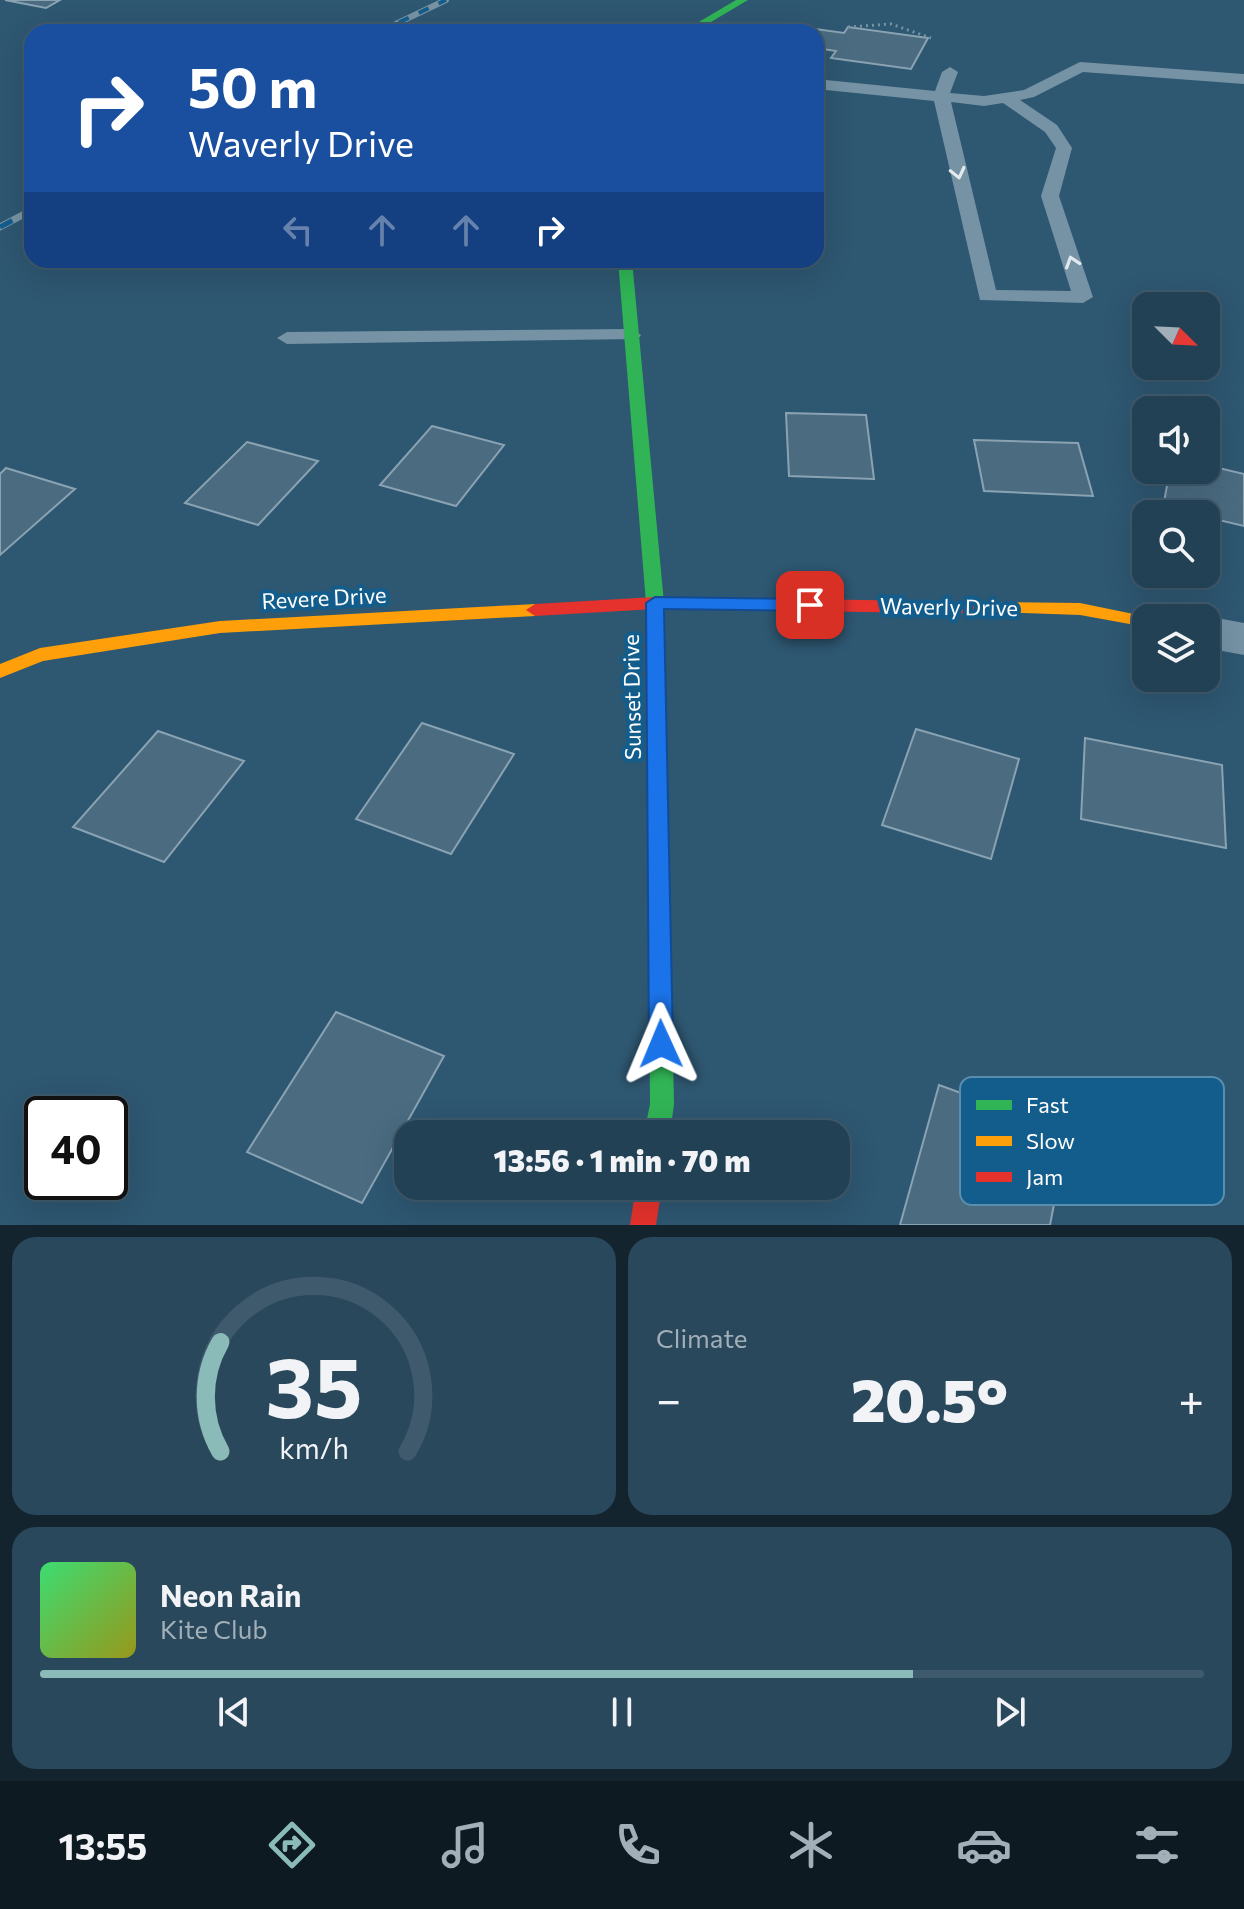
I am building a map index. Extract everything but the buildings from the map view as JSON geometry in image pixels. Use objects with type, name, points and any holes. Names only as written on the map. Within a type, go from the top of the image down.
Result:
[{"type":"street","points":[[701,24],[743,0]]},
{"type":"street","name":"Sunset Drive","points":[[626,268],[655,603],[662,1104],[659,1120]]},
{"type":"street","name":"Waverly Drive","points":[[655,603],[1080,609],[1132,618]]},
{"type":"street","name":"Revere Drive","points":[[0,671],[40,655],[220,627],[655,603]]},
{"type":"street","points":[[1220,635],[1244,639]]},
{"type":"street","points":[[643,1225],[647,1200]]},
{"type":"lane","points":[[824,85],[984,101],[1028,94],[1080,67],[1244,79]]},
{"type":"lane","points":[[950,72],[941,96],[987,296],[1083,297],[1050,196],[1054,173],[1064,148],[1051,129],[1005,97]]},
{"type":"lane","points":[[287,338],[631,335]]},
{"type":"path","points":[[848,27],[877,22],[917,28],[935,41]]},
{"type":"railway","points":[[396,24],[446,0]]},
{"type":"railway","points":[[0,227],[24,214]]},
{"type":"traffic: fast","points":[[701,24],[743,0]]},
{"type":"traffic: fast","points":[[626,268],[655,603],[662,1104],[659,1120]]},
{"type":"traffic: slow","points":[[1000,608],[1080,609],[1132,618]]},
{"type":"traffic: slow","points":[[0,671],[40,655],[220,627],[535,610]]},
{"type":"traffic: jam","points":[[535,610],[655,603],[1000,608]]},
{"type":"traffic: jam","points":[[643,1225],[647,1200]]},
{"type":"route","points":[[661,1044],[655,603],[810,605]]}]
